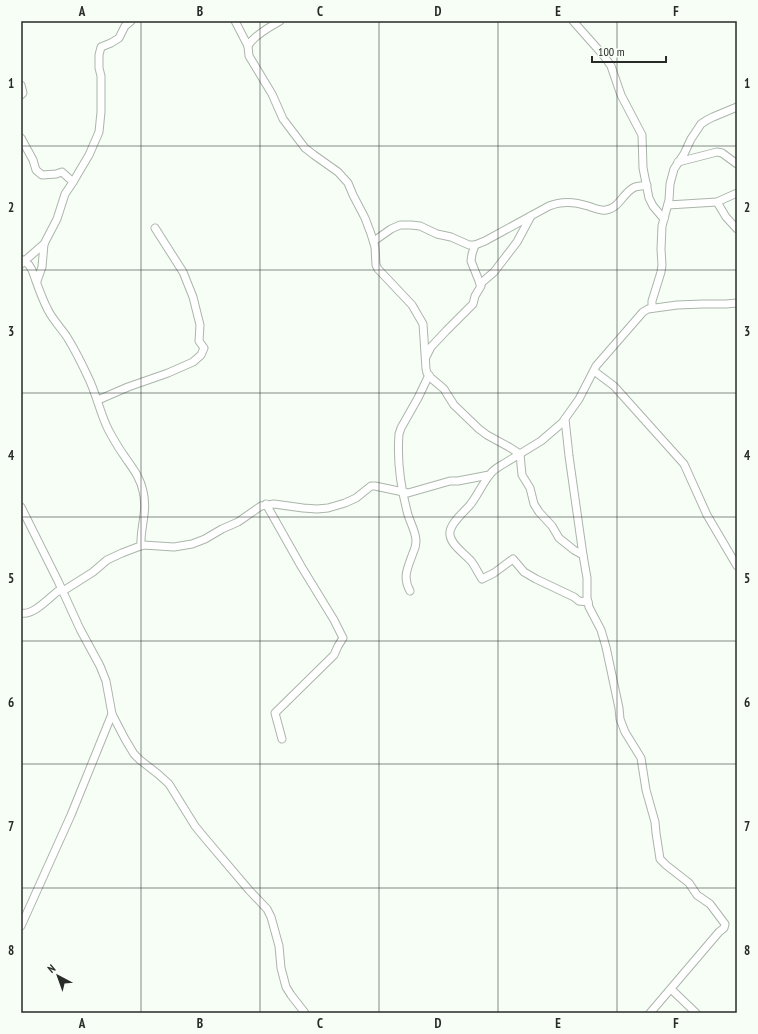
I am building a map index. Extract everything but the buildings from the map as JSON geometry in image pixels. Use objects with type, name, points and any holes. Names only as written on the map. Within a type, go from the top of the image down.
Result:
[{"type":"street","points":[[36,281],[42,267],[44,244],[57,219],[65,194],[89,155],[99,132],[102,76],[99,68],[99,55],[101,47],[119,38],[125,26],[131,21]]},
{"type":"street","points":[[235,21],[248,46],[250,56],[272,94],[283,119],[309,152],[344,177],[348,183],[365,218],[374,242],[376,265],[378,269],[412,305],[424,324],[426,369],[429,375],[444,389],[454,405],[482,432],[520,454]]},
{"type":"street","points":[[248,46],[254,38],[280,21]]},
{"type":"street","points":[[574,21],[608,62],[614,73],[621,95],[640,131],[642,138],[644,168],[651,202],[664,219]]},
{"type":"street","points":[[21,85],[21,95]]},
{"type":"street","points":[[652,308],[652,302],[660,277],[662,265],[661,244],[671,176],[701,124],[712,117],[737,107]]},
{"type":"street","points":[[21,138],[33,160],[36,170],[42,175],[62,172],[73,182]]},
{"type":"street","points":[[678,162],[717,152],[722,153],[737,164]]},
{"type":"street","points":[[374,242],[391,229],[400,226],[412,225],[420,226],[437,234],[475,245],[554,204],[580,204],[598,210],[610,209],[616,205],[630,190],[635,187],[647,186]]},
{"type":"street","points":[[668,204],[717,202],[737,193]]},
{"type":"street","points":[[717,202],[726,217],[737,229]]},
{"type":"street","points":[[480,284],[494,272],[517,242],[531,216]]},
{"type":"street","points":[[98,400],[193,362],[201,355],[204,348],[199,341],[200,325],[193,297],[183,272],[155,228]]},
{"type":"street","points":[[44,244],[22,262],[29,265],[46,305],[55,322],[67,338],[89,379],[105,422],[120,450],[138,475],[145,501],[145,515],[141,537],[142,546]]},
{"type":"street","points":[[426,358],[431,347],[473,304],[475,296],[481,286],[472,260],[475,245]]},
{"type":"street","points":[[588,602],[579,601],[574,597],[536,579],[524,572],[513,559],[494,573],[482,579],[471,561],[452,540],[449,532],[453,524],[471,504],[489,475],[499,466],[505,464],[541,441],[566,419],[580,398],[596,366],[643,312],[652,308],[677,305],[718,305],[737,303]]},
{"type":"street","points":[[594,371],[614,386],[684,464],[707,515],[737,566]]},
{"type":"street","points":[[410,591],[407,585],[406,573],[416,542],[407,513],[403,492],[399,434],[400,428],[418,398],[429,375]]},
{"type":"street","points":[[566,419],[569,456],[587,578],[587,598],[589,608],[601,630],[606,647],[620,719],[625,732],[641,758],[646,790],[655,822],[660,858],[666,865],[688,883],[697,896],[710,904],[725,924],[724,928],[650,1013]]},
{"type":"street","points":[[520,454],[522,474],[530,488],[534,504],[539,512],[552,526],[559,538],[574,550],[584,555]]},
{"type":"street","points":[[21,613],[25,614],[32,612],[58,591],[63,591],[93,572],[107,560],[122,553],[142,546],[158,545],[174,547],[192,544],[238,522],[266,504],[310,509],[328,508],[356,498],[371,486],[408,493],[450,481],[458,481],[489,475]]},
{"type":"street","points":[[266,504],[343,638],[334,655],[275,713],[282,739]]},
{"type":"street","points":[[21,507],[63,591],[80,629],[100,666],[106,681],[112,714],[125,739],[134,754],[169,784],[204,837],[267,909],[271,917],[279,946],[281,968],[286,987],[305,1013]]},
{"type":"street","points":[[21,926],[71,816],[112,714]]},
{"type":"street","points":[[671,989],[696,1013]]}]
